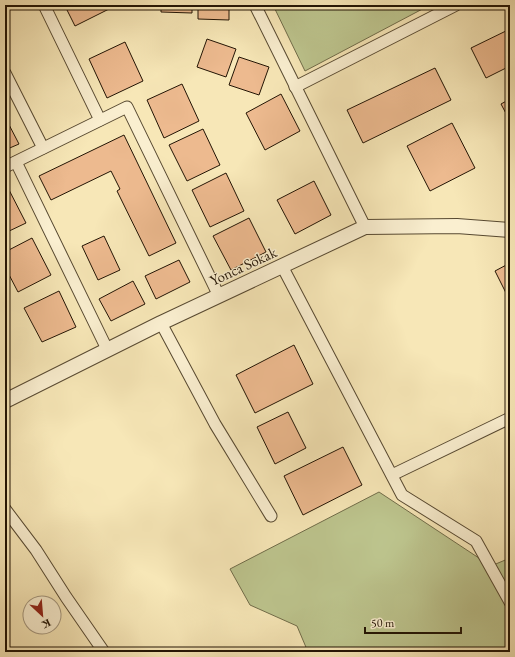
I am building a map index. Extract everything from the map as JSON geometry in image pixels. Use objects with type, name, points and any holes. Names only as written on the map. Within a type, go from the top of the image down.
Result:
[{"type":"street","points":[[44,5],[100,120]]},
{"type":"street","points":[[255,5],[365,227]]},
{"type":"street","points":[[295,87],[456,5]]},
{"type":"street","points":[[5,73],[43,148]]},
{"type":"street","points":[[5,167],[126,108],[219,296]]},
{"type":"street","points":[[16,162],[107,350]]},
{"type":"street","name":"Yonca Sokak","points":[[5,401],[107,350],[365,227],[457,226],[510,230]]},
{"type":"street","points":[[282,266],[402,494],[476,541],[510,602]]},
{"type":"street","points":[[161,324],[215,424],[271,516]]},
{"type":"street","points":[[392,475],[510,418]]},
{"type":"street","points":[[5,509],[36,550],[66,598],[104,652]]},
{"type":"green space","points":[[273,5],[430,5],[305,71]]},
{"type":"green space","points":[[379,492],[491,566],[510,558],[510,652],[308,652],[297,626],[250,605],[230,569]]},
{"type":"building","points":[[117,5],[75,26],[65,6]]},
{"type":"building","points":[[161,5],[192,5],[192,13],[161,12]]},
{"type":"building","points":[[198,5],[229,5],[229,20],[198,19]]},
{"type":"building","points":[[510,29],[510,66],[486,78],[471,48]]},
{"type":"building","points":[[207,39],[236,49],[226,77],[197,67]]},
{"type":"building","points":[[125,42],[143,81],[107,98],[89,59]]},
{"type":"building","points":[[239,57],[269,67],[259,95],[229,85]]},
{"type":"building","points":[[435,68],[451,100],[363,143],[347,110]]},
{"type":"building","points":[[182,84],[199,121],[164,138],[147,100]]},
{"type":"building","points":[[281,94],[300,131],[265,150],[246,113]]},
{"type":"building","points":[[510,99],[510,121],[501,104]]},
{"type":"building","points":[[5,117],[19,144],[5,150]]},
{"type":"building","points":[[452,123],[475,168],[430,191],[407,146]]},
{"type":"building","points":[[203,129],[220,165],[187,181],[169,145]]},
{"type":"building","points":[[124,135],[176,243],[149,256],[117,191],[120,189],[111,171],[51,200],[39,176]]},
{"type":"building","points":[[226,173],[244,211],[210,227],[192,190]]},
{"type":"building","points":[[314,181],[331,215],[295,234],[277,200]]},
{"type":"building","points":[[5,186],[7,186],[26,223],[5,233]]},
{"type":"building","points":[[249,218],[266,252],[231,270],[213,236]]},
{"type":"building","points":[[104,236],[120,270],[98,280],[82,246]]},
{"type":"building","points":[[32,238],[51,275],[18,292],[5,267],[5,252]]},
{"type":"building","points":[[179,260],[190,282],[156,299],[145,276]]},
{"type":"building","points":[[510,263],[510,301],[495,271]]},
{"type":"building","points":[[133,281],[145,304],[111,321],[99,299]]},
{"type":"building","points":[[59,291],[76,327],[42,342],[24,308]]},
{"type":"building","points":[[294,345],[313,384],[255,413],[236,375]]},
{"type":"building","points":[[288,412],[306,448],[275,464],[257,427]]},
{"type":"building","points":[[343,447],[362,485],[303,515],[284,476]]}]
